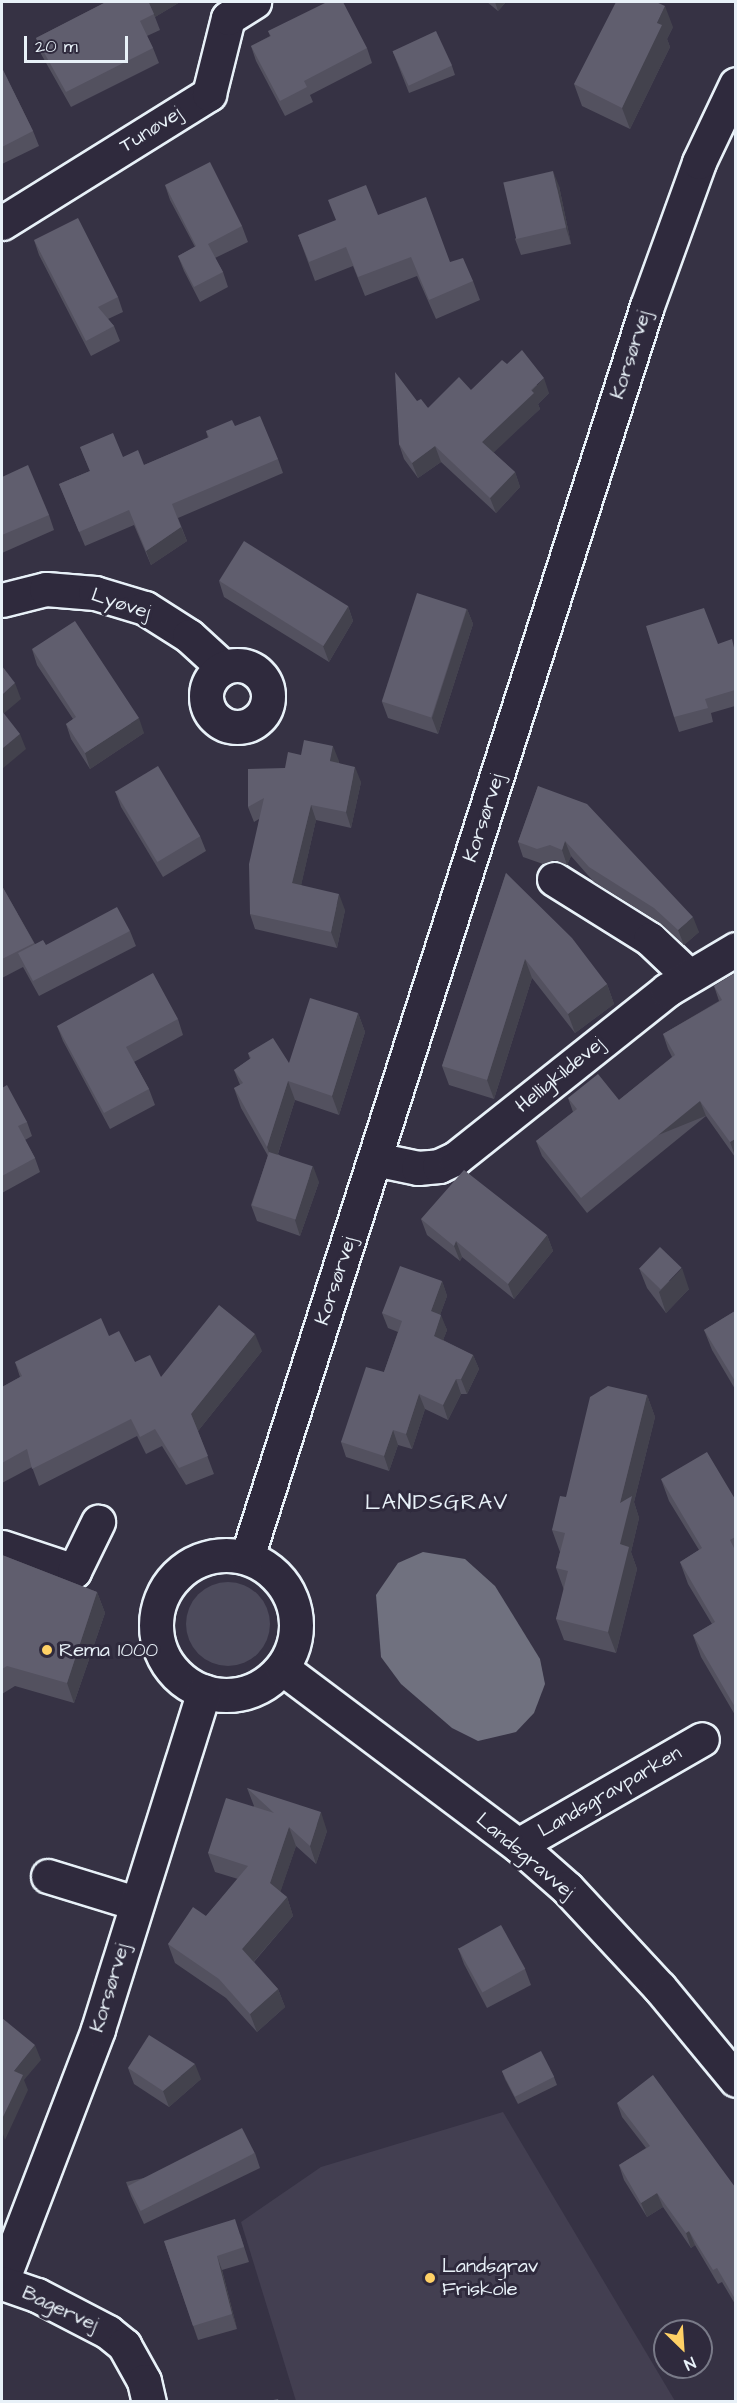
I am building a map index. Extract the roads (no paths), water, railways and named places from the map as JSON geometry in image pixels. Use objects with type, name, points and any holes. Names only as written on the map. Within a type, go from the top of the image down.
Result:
[{"type":"street","name":"Tunøvej","points":[[2,223],[209,94],[228,18],[254,2]]},
{"type":"street","name":"Korsørvej","points":[[248,1557],[647,306],[699,162],[735,84]]},
{"type":"street","name":"Lyøvej","points":[[2,600],[46,589],[95,593],[145,608],[189,636],[224,668]]},
{"type":"street","points":[[554,879],[650,939],[689,976]]},
{"type":"street","name":"Helligkildevej","points":[[375,1159],[418,1167],[439,1166],[456,1158],[689,976],[735,949]]},
{"type":"street","points":[[2,1547],[74,1571],[98,1522]]},
{"type":"street","points":[[229,1555],[248,1557],[276,1575],[294,1604],[295,1637],[282,1668],[269,1680],[238,1694],[204,1691],[179,1676],[161,1651],[156,1624],[159,1605],[166,1588],[193,1563],[229,1555]]},
{"type":"street","name":"Landsgravvej","points":[[282,1668],[518,1845],[567,1888],[632,1957],[735,2080]]},
{"type":"street","name":"Korsørvej","points":[[2,2282],[98,2029],[204,1691]]},
{"type":"street","name":"Landsgravparken","points":[[518,1845],[702,1739]]},
{"type":"street","points":[[48,1876],[136,1903]]},
{"type":"street","name":"Bagervej","points":[[2,2282],[37,2295],[102,2327],[124,2345],[144,2381],[149,2402]]},
{"type":"water","points":[[423,1552],[465,1559],[495,1586],[540,1659],[545,1684],[534,1713],[516,1732],[478,1741],[452,1728],[401,1684],[381,1657],[376,1595],[398,1563]]},
{"type":"place","name":"Rema 1000","points":[[47,1650]]},
{"type":"place","name":"Landsgrav Friskole","points":[[430,2278]]},
{"type":"district","name":"LANDSGRAV","points":[[437,1503]]}]
